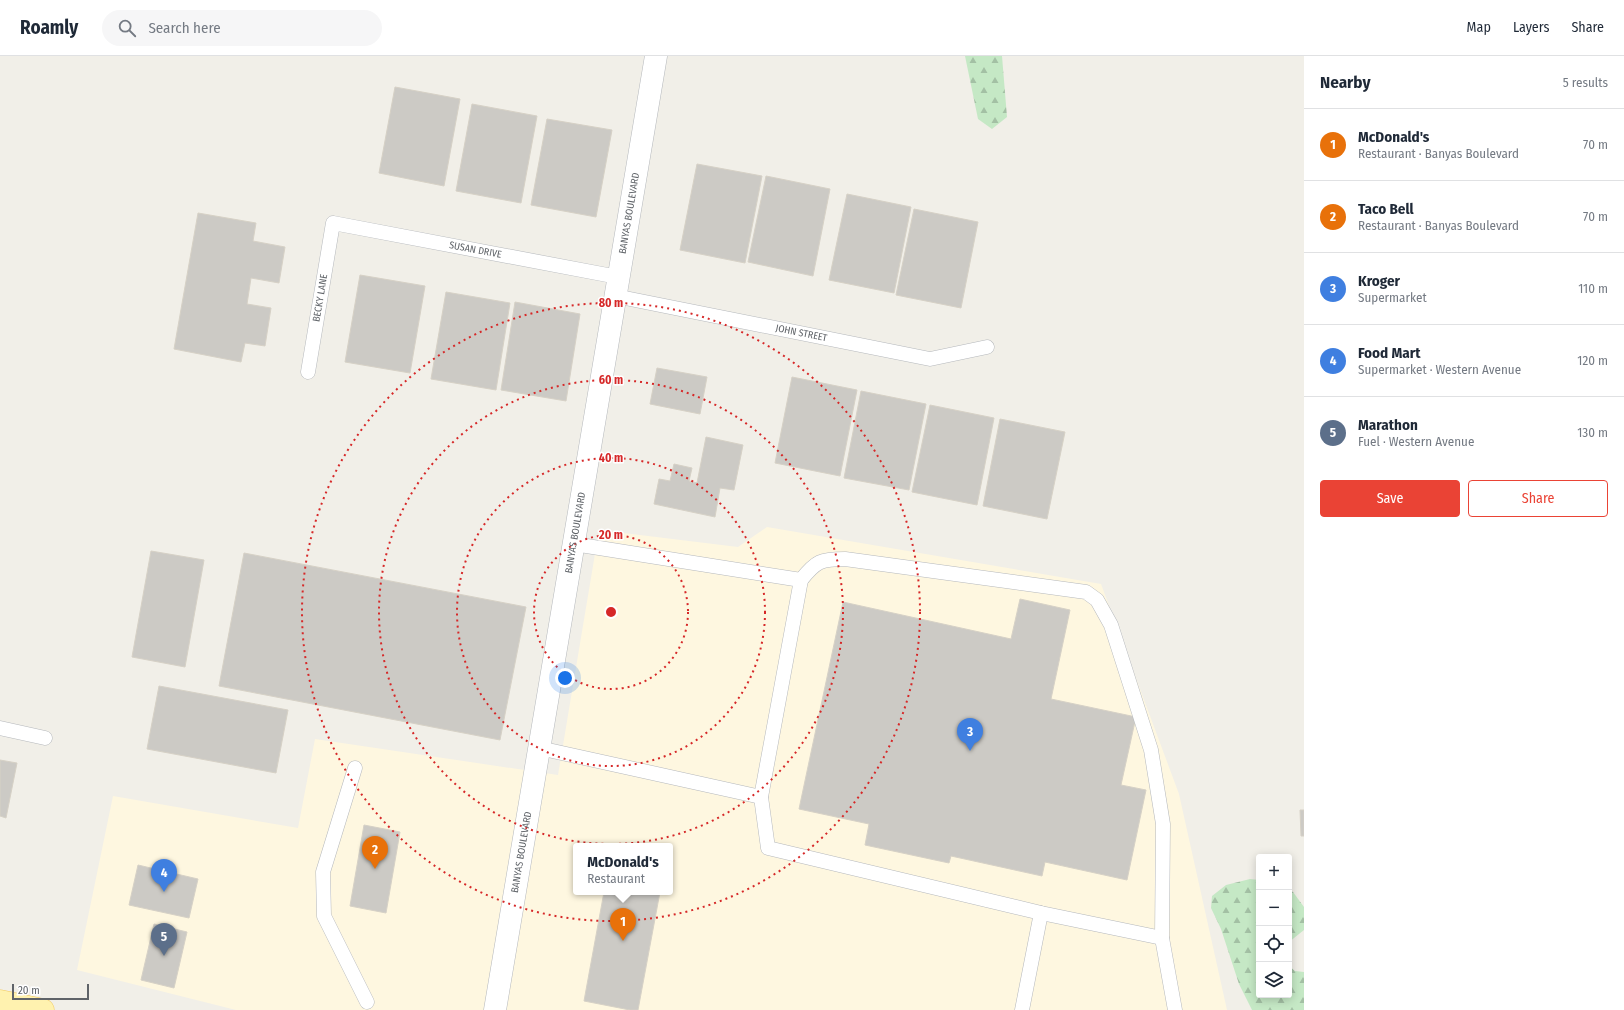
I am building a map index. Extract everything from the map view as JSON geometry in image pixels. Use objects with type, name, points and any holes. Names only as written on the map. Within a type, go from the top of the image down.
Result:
[{"type":"main road","points":[[0,1001],[43,1010]]},
{"type":"street","name":"BANYAS BOULEVARD","points":[[495,1010],[656,56]]},
{"type":"lane","name":"SUSAN DRIVE","points":[[333,223],[617,287]]},
{"type":"lane","name":"BECKY LANE","points":[[308,372],[333,223]]},
{"type":"lane","name":"JOHN STREET","points":[[617,287],[930,359],[987,346]]},
{"type":"lane","points":[[574,544],[800,580]]},
{"type":"lane","points":[[1162,938],[1041,913],[768,848],[760,797],[800,580],[811,567],[826,559],[845,559],[1086,592],[1097,600],[1111,625],[1151,750],[1163,824],[1162,938],[1175,1010]]},
{"type":"lane","points":[[0,728],[45,738]]},
{"type":"lane","points":[[539,748],[760,797]]},
{"type":"lane","points":[[355,768],[324,872],[324,916],[367,1002]]},
{"type":"lane","points":[[1022,1010],[1041,913]]},
{"type":"shaded area","points":[[767,527],[1101,584],[1179,794],[1227,1010],[236,1010],[77,970],[113,796],[298,828],[315,739],[558,775],[599,530],[738,547]]},
{"type":"green space","points":[[965,56],[1002,56],[1007,117],[992,129],[978,119]]},
{"type":"green space","points":[[1250,879],[1256,880],[1256,998],[1292,998],[1292,968],[1295,971],[1304,972],[1304,1010],[1252,1010],[1239,984],[1221,929],[1211,908],[1212,896],[1226,885]]},
{"type":"green space","points":[[1292,892],[1304,907],[1304,930],[1292,940]]},
{"type":"building","points":[[395,87],[460,99],[444,186],[379,173]]},
{"type":"building","points":[[472,104],[537,116],[521,203],[456,191]]},
{"type":"building","points":[[547,119],[612,130],[596,217],[531,205]]},
{"type":"building","points":[[697,164],[762,176],[745,263],[680,250]]},
{"type":"building","points":[[766,176],[830,189],[813,276],[748,262]]},
{"type":"building","points":[[847,194],[911,207],[894,293],[829,280]]},
{"type":"building","points":[[914,209],[978,222],[961,308],[896,295]]},
{"type":"building","points":[[198,213],[256,223],[253,241],[285,247],[279,283],[251,278],[247,304],[271,308],[265,346],[245,343],[241,362],[174,349]]},
{"type":"building","points":[[360,275],[425,286],[410,373],[345,362]]},
{"type":"building","points":[[446,292],[510,303],[496,390],[431,379]]},
{"type":"building","points":[[515,302],[580,314],[566,401],[501,390]]},
{"type":"building","points":[[657,368],[707,377],[700,414],[650,404]]},
{"type":"building","points":[[792,377],[857,390],[840,476],[775,463]]},
{"type":"building","points":[[861,391],[926,404],[909,490],[844,478]]},
{"type":"building","points":[[930,405],[994,418],[977,505],[912,492]]},
{"type":"building","points":[[1000,419],[1065,432],[1047,519],[983,506]]},
{"type":"building","points":[[706,437],[743,445],[734,490],[720,488],[715,517],[654,504],[659,479],[670,481],[674,464],[692,468],[689,481],[697,483]]},
{"type":"building","points":[[151,551],[204,560],[185,667],[132,657]]},
{"type":"building","points":[[244,553],[526,607],[500,740],[219,686]]},
{"type":"building","points":[[1020,599],[1070,610],[1051,699],[1136,717],[1121,785],[1146,790],[1127,880],[1045,862],[1042,876],[951,856],[949,863],[865,845],[869,824],[799,809],[843,602],[1011,639]]},
{"type":"building","points":[[159,686],[288,710],[276,773],[147,749]]},
{"type":"building","points":[[0,760],[17,763],[6,818],[0,816]]},
{"type":"building","points":[[1300,810],[1304,810],[1304,836],[1301,836]]},
{"type":"building","points":[[364,825],[400,832],[386,913],[350,906]]},
{"type":"building","points":[[138,865],[198,879],[189,918],[129,905]]},
{"type":"building","points":[[603,895],[659,895],[638,1010],[630,1010],[584,1001]]},
{"type":"building","points":[[154,924],[187,932],[174,988],[141,980]]},
{"type":"place","name":"Kroger","points":[[970,751]]},
{"type":"place","name":"Taco Bell","points":[[375,869]]},
{"type":"place","name":"Food Mart","points":[[164,892]]},
{"type":"place","name":"McDonald's","points":[[623,941]]},
{"type":"place","name":"Marathon","points":[[164,956]]}]
